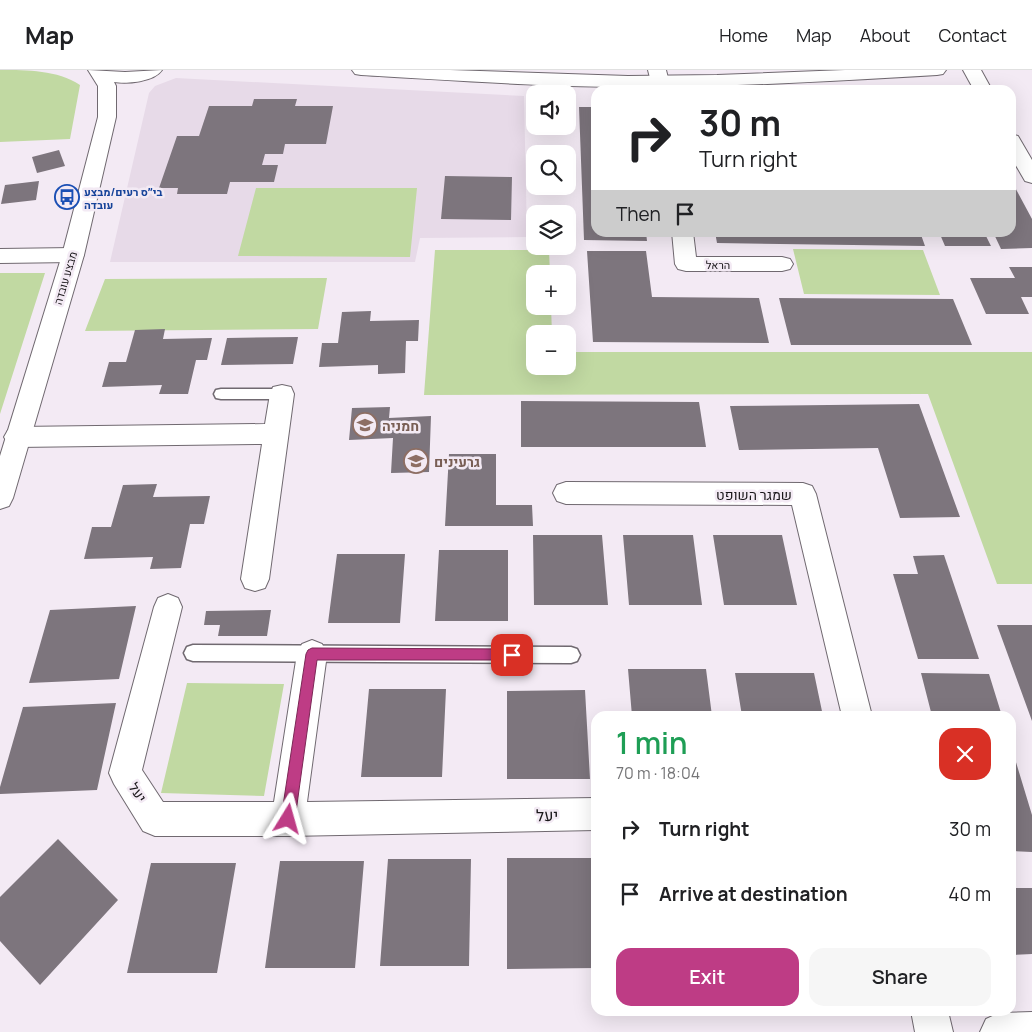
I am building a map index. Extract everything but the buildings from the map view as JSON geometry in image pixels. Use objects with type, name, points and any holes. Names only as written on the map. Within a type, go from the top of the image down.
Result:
[{"type":"street","points":[[99,72],[116,77],[165,70]]},
{"type":"street","points":[[361,70],[586,81],[725,81],[937,70]]},
{"type":"street","points":[[972,70],[981,85]]},
{"type":"street","name":"מבצע עובדה","points":[[0,498],[72,255],[107,117],[107,86],[99,72]]},
{"type":"street","name":"מבצע עובדה","points":[[107,117],[122,94],[146,73]]},
{"type":"street","points":[[1016,149],[1032,177]]},
{"type":"street","name":"הראל","points":[[683,237],[686,264],[782,264]]},
{"type":"street","points":[[0,256],[72,255]]},
{"type":"street","points":[[255,579],[282,394]]},
{"type":"street","points":[[17,437],[276,434]]},
{"type":"street","name":"שמגר השופט","points":[[566,493],[803,494],[856,711]]},
{"type":"street","name":"יעל","points":[[168,607],[125,773],[155,819],[288,819],[591,814]]},
{"type":"street","points":[[288,819],[312,654]]},
{"type":"street","points":[[930,1016],[934,1032]]},
{"type":"street","points":[[1000,1032],[1032,1031]]},
{"type":"lane","points":[[221,394],[282,394]]},
{"type":"lane","points":[[193,653],[571,655]]},
{"type":"shaded area","points":[[176,78],[524,96],[526,237],[420,238],[415,262],[110,262],[149,93],[155,86]]},
{"type":"green space","points":[[0,70],[52,74],[62,76],[80,85],[70,139],[0,142]]},
{"type":"green space","points":[[256,188],[417,188],[410,257],[238,256]]},
{"type":"green space","points":[[793,249],[923,250],[940,295],[804,294]]},
{"type":"green space","points":[[435,250],[526,250],[526,255],[549,255],[550,265],[526,265],[526,315],[551,315],[552,325],[526,325],[526,375],[576,375],[576,352],[1032,352],[1032,584],[997,584],[928,394],[424,395]]},
{"type":"green space","points":[[0,273],[45,273],[0,414]]},
{"type":"green space","points":[[327,278],[318,329],[85,331],[105,279]]},
{"type":"green space","points":[[187,683],[284,684],[264,796],[161,793]]},
{"type":"place","name":"בי״ס רעים/מבצע עובדה","points":[[67,197]]},
{"type":"place","name":"חמניה","points":[[365,425]]},
{"type":"place","name":"גרעינים","points":[[416,461]]},
{"type":"route","points":[[288,819],[312,654],[512,655]]}]
